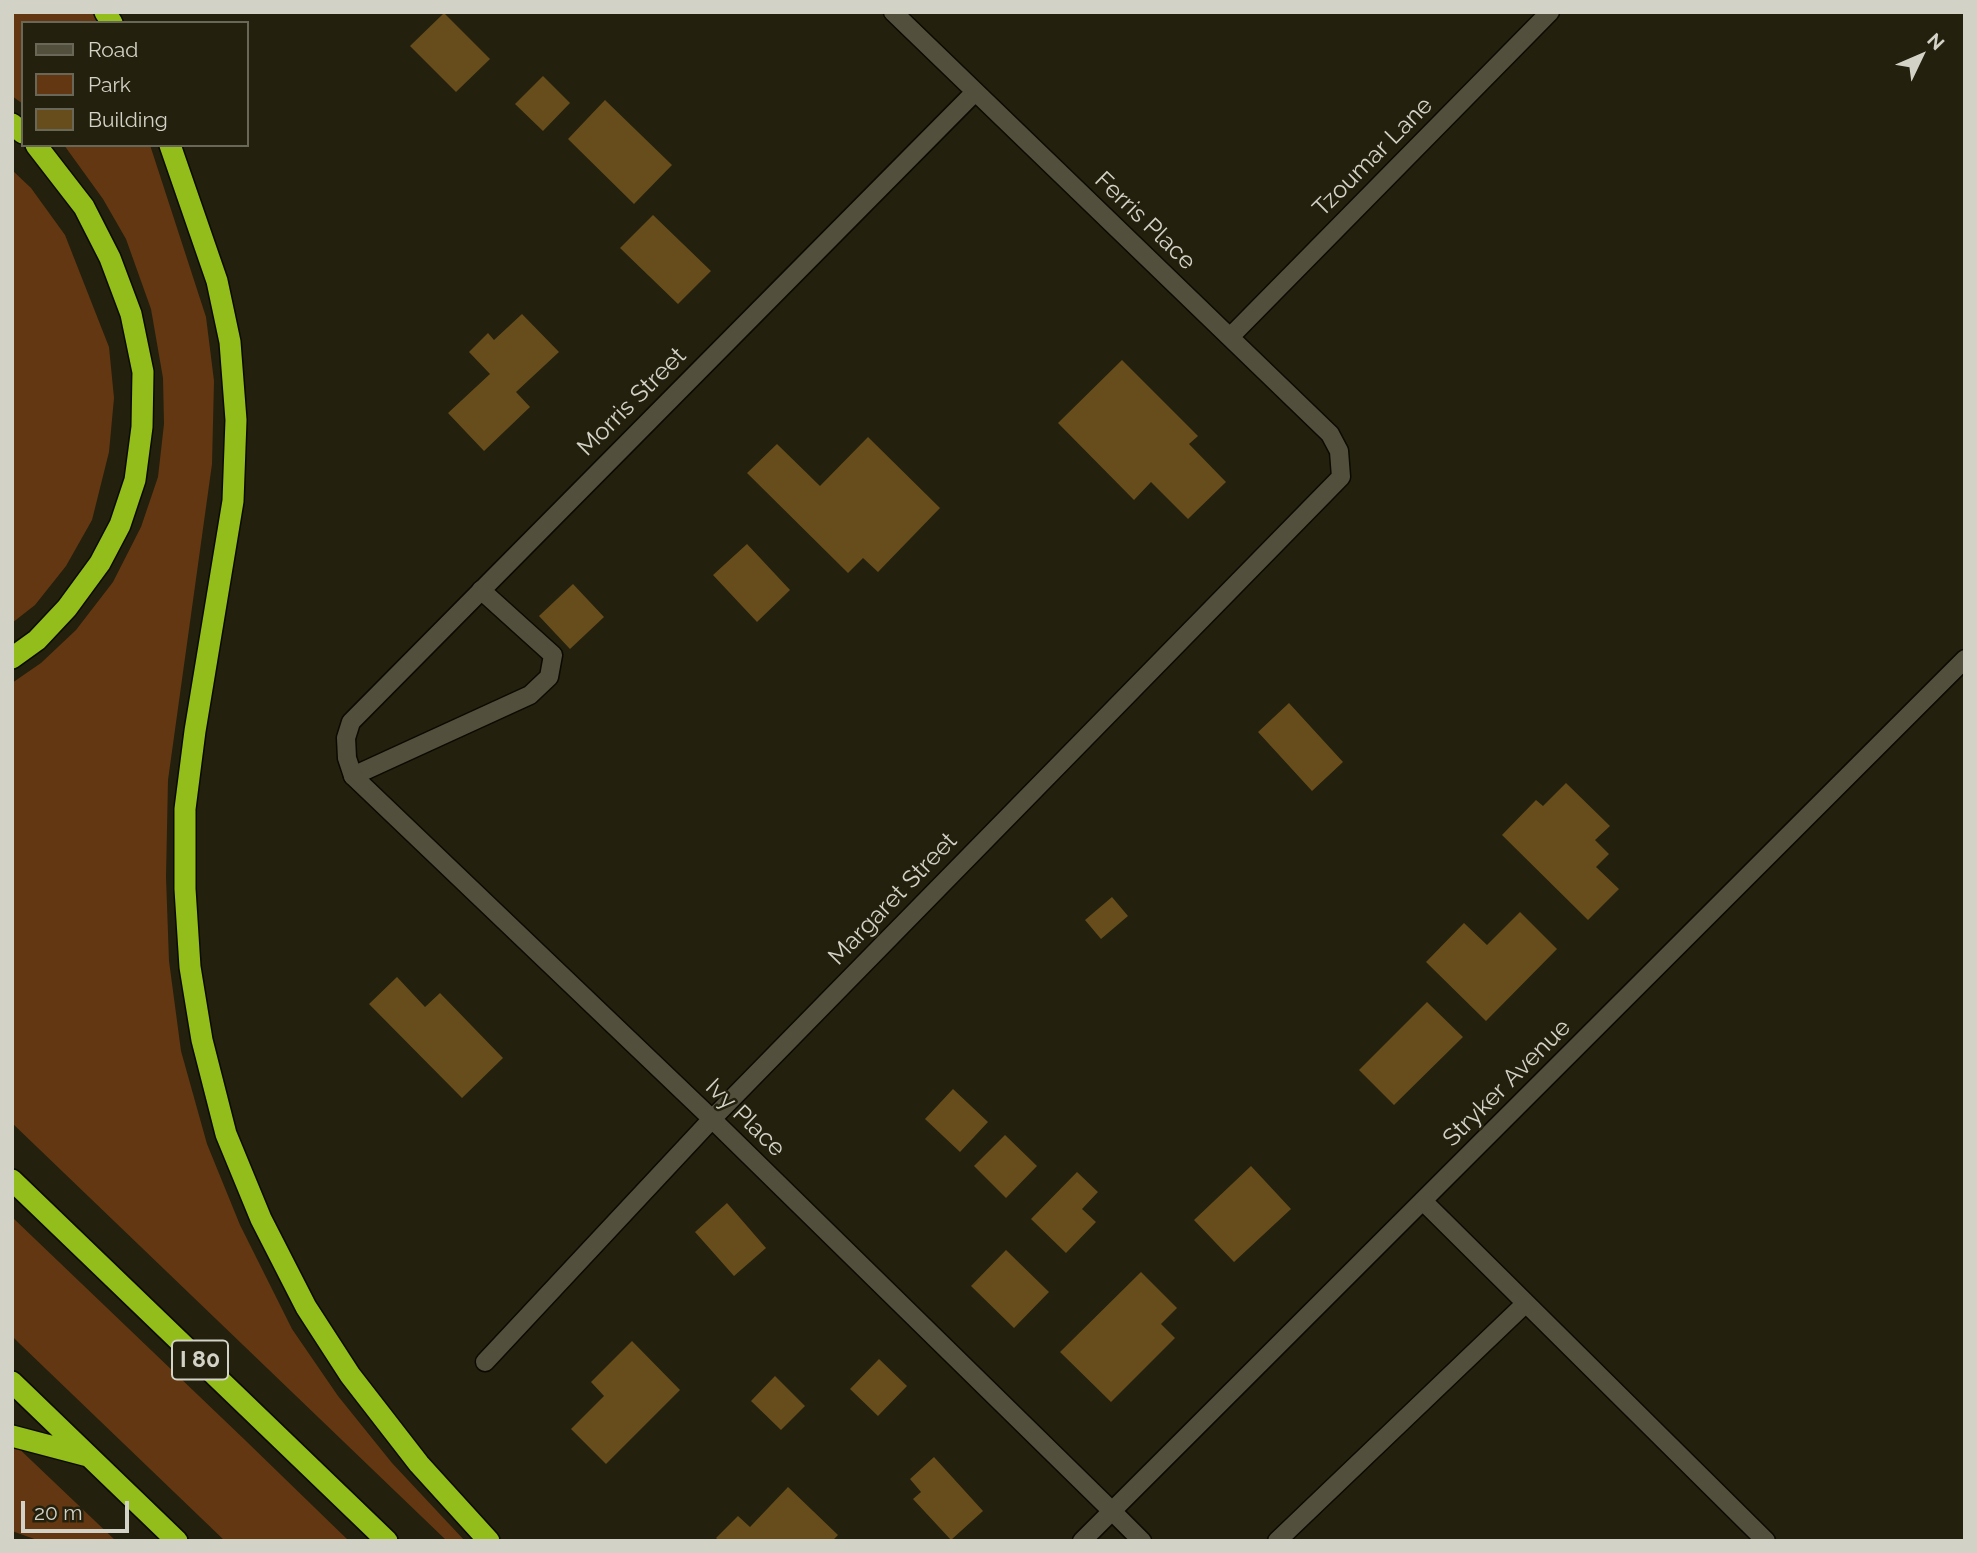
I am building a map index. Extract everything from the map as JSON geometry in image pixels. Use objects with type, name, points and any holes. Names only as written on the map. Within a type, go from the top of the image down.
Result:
[{"type":"highway","points":[[12,658],[37,640],[67,608],[100,563],[120,525],[131,491],[142,427],[143,372],[131,314],[110,258],[83,207],[38,147]]},
{"type":"highway","points":[[171,147],[218,281],[230,342],[236,420],[233,501],[195,731],[185,809],[185,889],[190,967],[202,1040],[226,1134],[261,1219],[306,1307],[350,1375],[411,1454],[489,1541]]},
{"type":"highway","name":"I 80","points":[[12,1180],[387,1541]]},
{"type":"highway","points":[[12,1382],[177,1541]]},
{"type":"highway","points":[[12,1436],[90,1457]]},
{"type":"street","name":"Ferris Place","points":[[893,12],[1330,433],[1339,451],[1341,477]]},
{"type":"street","name":"Tzoumar Lane","points":[[1230,337],[1550,12]]},
{"type":"street","name":"Morris Street","points":[[347,758],[346,738],[351,722],[975,92]]},
{"type":"street","name":"Margaret Street","points":[[485,1362],[712,1119],[1341,477]]},
{"type":"street","points":[[354,776],[530,695],[549,677],[553,655],[481,590]]},
{"type":"street","name":"Stryker Avenue","points":[[1082,1541],[1965,659]]},
{"type":"street","name":"Ivy Place","points":[[347,758],[354,776],[712,1119],[1142,1541]]},
{"type":"street","points":[[1423,1201],[1766,1541]]},
{"type":"street","points":[[1277,1541],[1526,1303]]},
{"type":"green space","points":[[12,12],[105,12],[108,21],[21,21],[21,103],[12,96]]},
{"type":"green space","points":[[65,147],[151,147],[206,317],[214,381],[212,464],[168,780],[166,877],[169,961],[181,1051],[207,1144],[240,1225],[292,1329],[338,1396],[392,1463],[465,1541],[447,1541],[12,1123],[12,683],[41,663],[76,630],[113,582],[141,527],[158,477],[164,424],[163,378],[151,309],[126,239],[103,199]]},
{"type":"green space","points":[[12,170],[31,188],[65,235],[109,347],[114,398],[109,452],[92,520],[66,566],[35,605],[12,623]]},
{"type":"green space","points":[[12,1217],[349,1541],[225,1541],[21,1345],[12,1336]]},
{"type":"green space","points":[[12,1442],[116,1541],[40,1541],[12,1531]]},
{"type":"building","points":[[444,13],[490,59],[456,92],[410,46]]},
{"type":"building","points":[[543,76],[570,103],[543,131],[515,104]]},
{"type":"building","points":[[605,100],[672,165],[634,204],[568,139]]},
{"type":"building","points":[[653,215],[711,271],[678,304],[620,248]]},
{"type":"building","points":[[522,314],[559,352],[516,392],[530,407],[484,451],[448,413],[490,374],[469,352],[488,333],[494,340]]},
{"type":"building","points":[[1122,360],[1198,436],[1189,444],[1226,482],[1188,519],[1151,482],[1134,500],[1058,423]]},
{"type":"building","points":[[868,437],[940,508],[878,572],[863,558],[848,573],[747,473],[777,444],[820,486]]},
{"type":"building","points":[[747,544],[790,590],[757,622],[713,575]]},
{"type":"building","points":[[573,584],[604,617],[570,649],[539,616]]},
{"type":"building","points":[[1289,703],[1343,762],[1312,791],[1258,732]]},
{"type":"building","points":[[1566,783],[1610,826],[1595,840],[1609,854],[1596,867],[1619,889],[1588,920],[1502,835],[1536,800],[1543,806]]},
{"type":"building","points":[[1112,897],[1128,916],[1101,939],[1085,920]]},
{"type":"building","points":[[1520,912],[1557,949],[1486,1021],[1426,962],[1464,923],[1487,945]]},
{"type":"building","points":[[397,977],[425,1007],[440,993],[503,1058],[462,1098],[369,1004]]},
{"type":"building","points":[[1427,1002],[1463,1037],[1394,1105],[1359,1070]]},
{"type":"building","points":[[953,1089],[988,1122],[960,1152],[925,1119]]},
{"type":"building","points":[[1005,1135],[1037,1166],[1006,1198],[974,1166]]},
{"type":"building","points":[[1251,1166],[1291,1209],[1234,1262],[1194,1220]]},
{"type":"building","points":[[1077,1172],[1098,1192],[1082,1209],[1096,1222],[1066,1253],[1031,1219]]},
{"type":"building","points":[[727,1203],[766,1248],[734,1276],[695,1232]]},
{"type":"building","points":[[1006,1250],[1049,1292],[1014,1328],[971,1286]]},
{"type":"building","points":[[1141,1272],[1177,1308],[1161,1324],[1175,1338],[1111,1402],[1060,1352]]},
{"type":"building","points":[[632,1341],[680,1390],[606,1464],[571,1429],[604,1396],[591,1382]]},
{"type":"building","points":[[879,1359],[907,1386],[878,1416],[850,1389]]},
{"type":"building","points":[[775,1376],[805,1406],[781,1430],[751,1401]]},
{"type":"building","points":[[934,1457],[983,1511],[951,1540],[913,1499],[921,1492],[910,1479]]},
{"type":"building","points":[[788,1487],[838,1535],[832,1541],[719,1541],[716,1538],[738,1516],[750,1527]]}]
